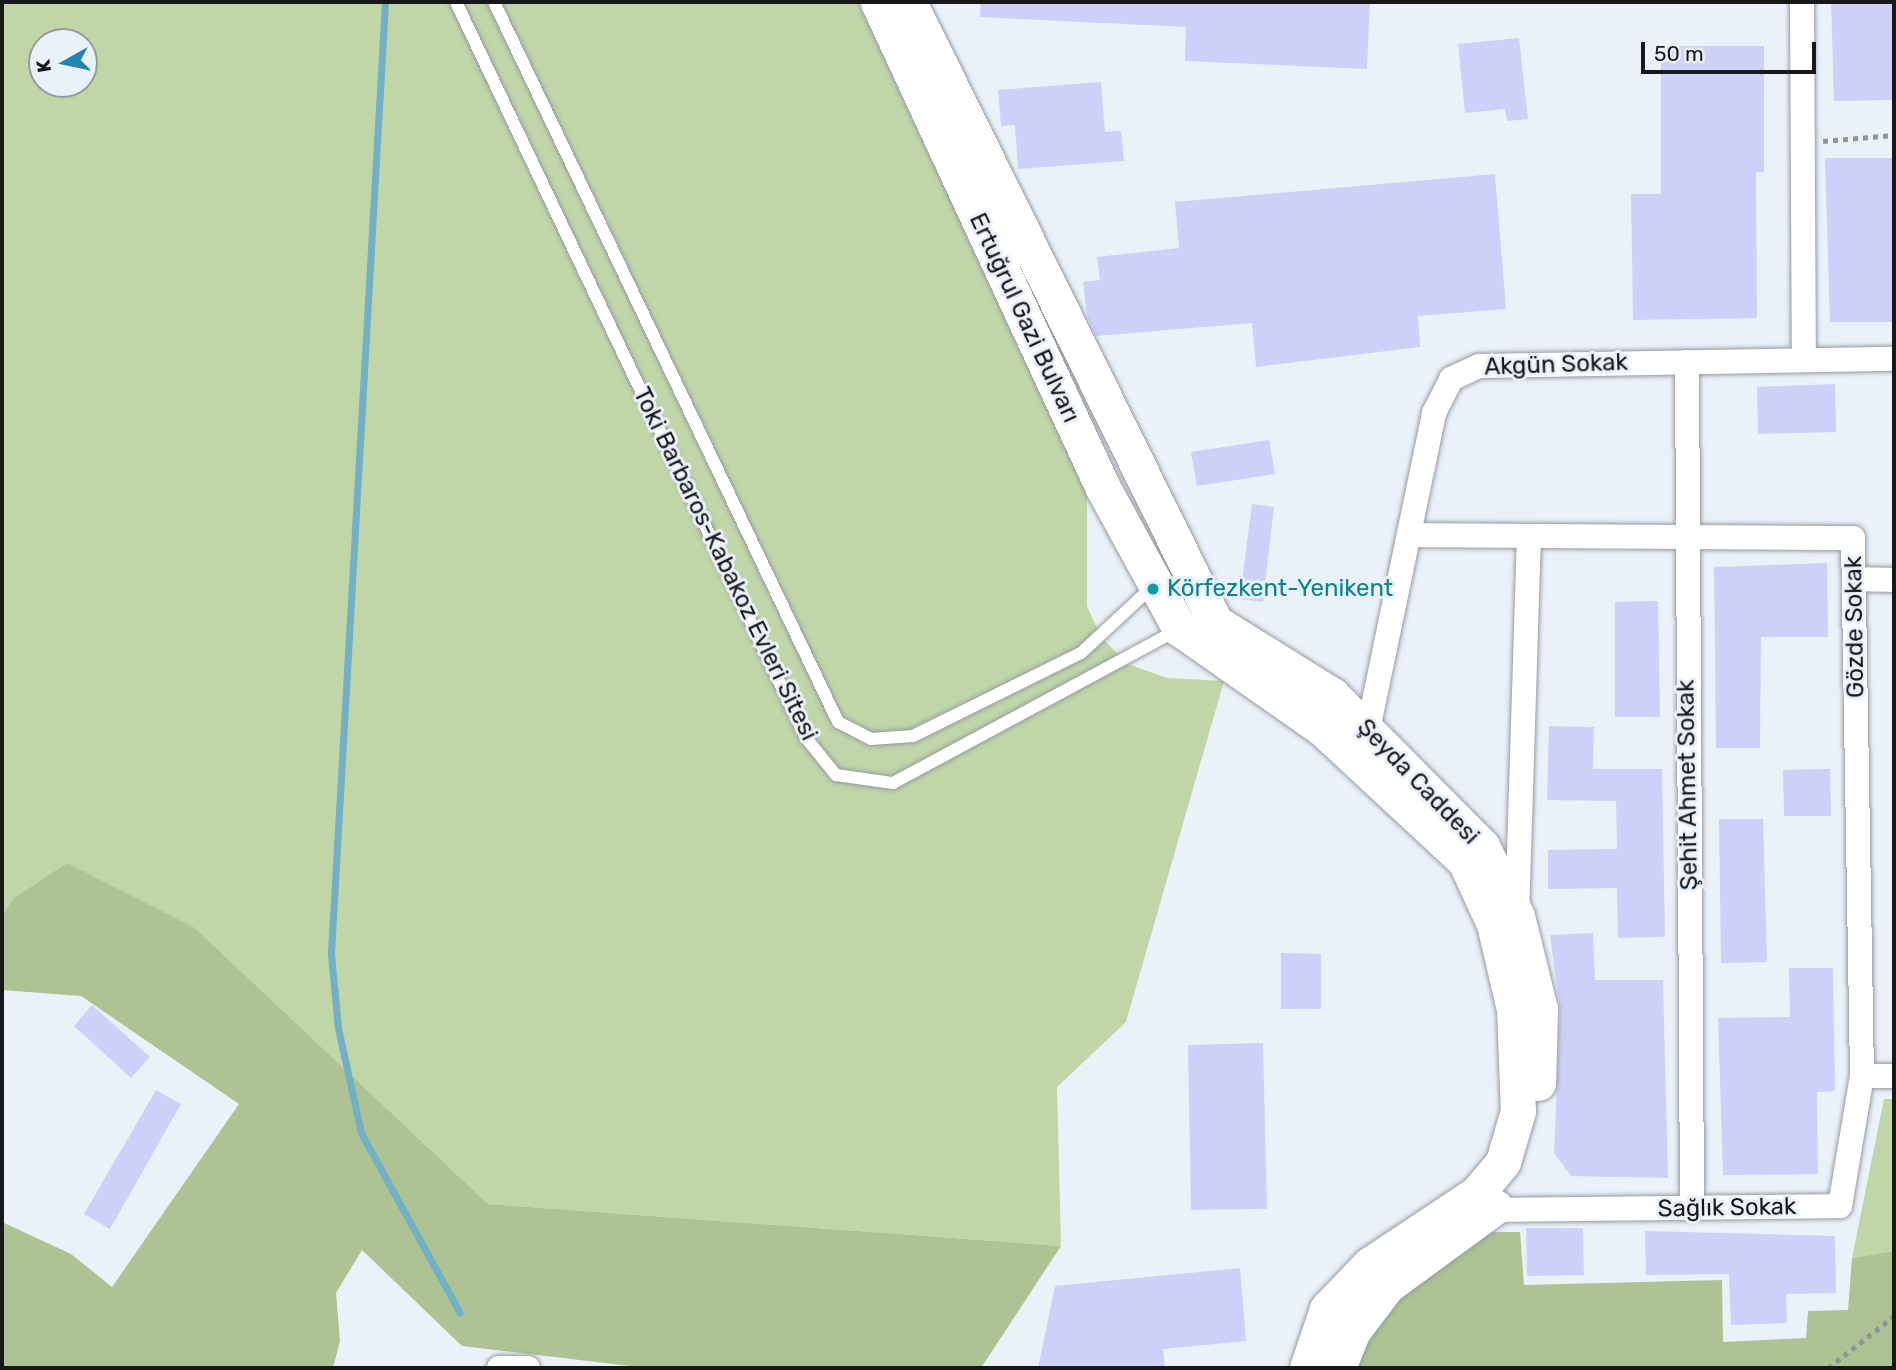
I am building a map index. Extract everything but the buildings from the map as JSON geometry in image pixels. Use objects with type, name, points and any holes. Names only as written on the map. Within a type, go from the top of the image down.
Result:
[{"type":"main road","name":"Ertuğrul Gazi Bulvarı","points":[[878,2],[1102,488],[1180,629]]},
{"type":"main road","name":"Ertuğrul Gazi Bulvarı","points":[[909,2],[1185,563]]},
{"type":"main road","name":"Şeyda Caddesi","points":[[1185,563],[1226,633],[1332,695],[1482,846],[1505,920],[1540,1009],[1537,1119],[1522,1176],[1492,1210],[1387,1286],[1353,1331],[1338,1368]]},
{"type":"main road","name":"Şeyda Caddesi","points":[[1180,629],[1324,730],[1465,861],[1505,920],[1514,1009],[1518,1111],[1503,1162],[1477,1193],[1369,1265],[1327,1309],[1307,1368]]},
{"type":"street","points":[[1802,2],[1804,359]]},
{"type":"street","name":"Akgün Sokak","points":[[1362,765],[1367,730],[1434,414],[1441,393],[1461,371],[1687,362],[1894,359]]},
{"type":"street","name":"Şehit Ahmet Sokak","points":[[1687,362],[1685,538],[1692,1209]]},
{"type":"street","name":"Gözde Sokak","points":[[1409,534],[1529,538],[1853,538],[1862,1076]]},
{"type":"street","points":[[1505,920],[1529,538]]},
{"type":"street","points":[[1854,579],[1894,580]]},
{"type":"street","points":[[1862,1076],[1894,1076]]},
{"type":"street","name":"Sağlık Sokak","points":[[1450,1210],[1840,1206],[1862,1076]]},
{"type":"street","points":[[499,1368],[528,1368]]},
{"type":"lane","name":"Toki Barbaros-Kabakoz Evleri Sitesi","points":[[456,2],[806,738],[836,775],[893,783],[1180,629]]},
{"type":"lane","name":"Toki Barbaros-Kabakoz Evleri Sitesi","points":[[494,2],[838,722],[871,739],[913,736],[1082,653],[1155,583]]},
{"type":"path","points":[[1801,142],[1894,135]]},
{"type":"path","points":[[1828,1368],[1894,1316]]},
{"type":"green space","points":[[2,2],[858,2],[1087,492],[1087,606],[1101,637],[1128,664],[1167,678],[1224,681],[1126,1022],[1057,1087],[1061,1246],[488,1204],[195,928],[13,899],[2,916]]},
{"type":"green space","points":[[67,863],[195,928],[488,1204],[1061,1246],[981,1368],[647,1368],[462,1346],[362,1250],[336,1293],[340,1341],[333,1368],[2,1368],[2,1222],[71,1254],[112,1287],[239,1104],[81,996],[2,990],[2,916],[13,899]]},
{"type":"green space","points":[[1884,1099],[1894,1099],[1894,1251],[1852,1258]]},
{"type":"green space","points":[[1475,1232],[1520,1232],[1524,1285],[1722,1280],[1723,1342],[1806,1338],[1808,1311],[1848,1310],[1852,1258],[1894,1251],[1894,1363],[1891,1368],[1356,1368],[1367,1327]]},
{"type":"waterway","points":[[385,2],[331,954],[338,1028],[361,1133],[460,1313]]},
{"type":"place","name":"Körfezkent-Yenikent","points":[[1153,589]]}]
